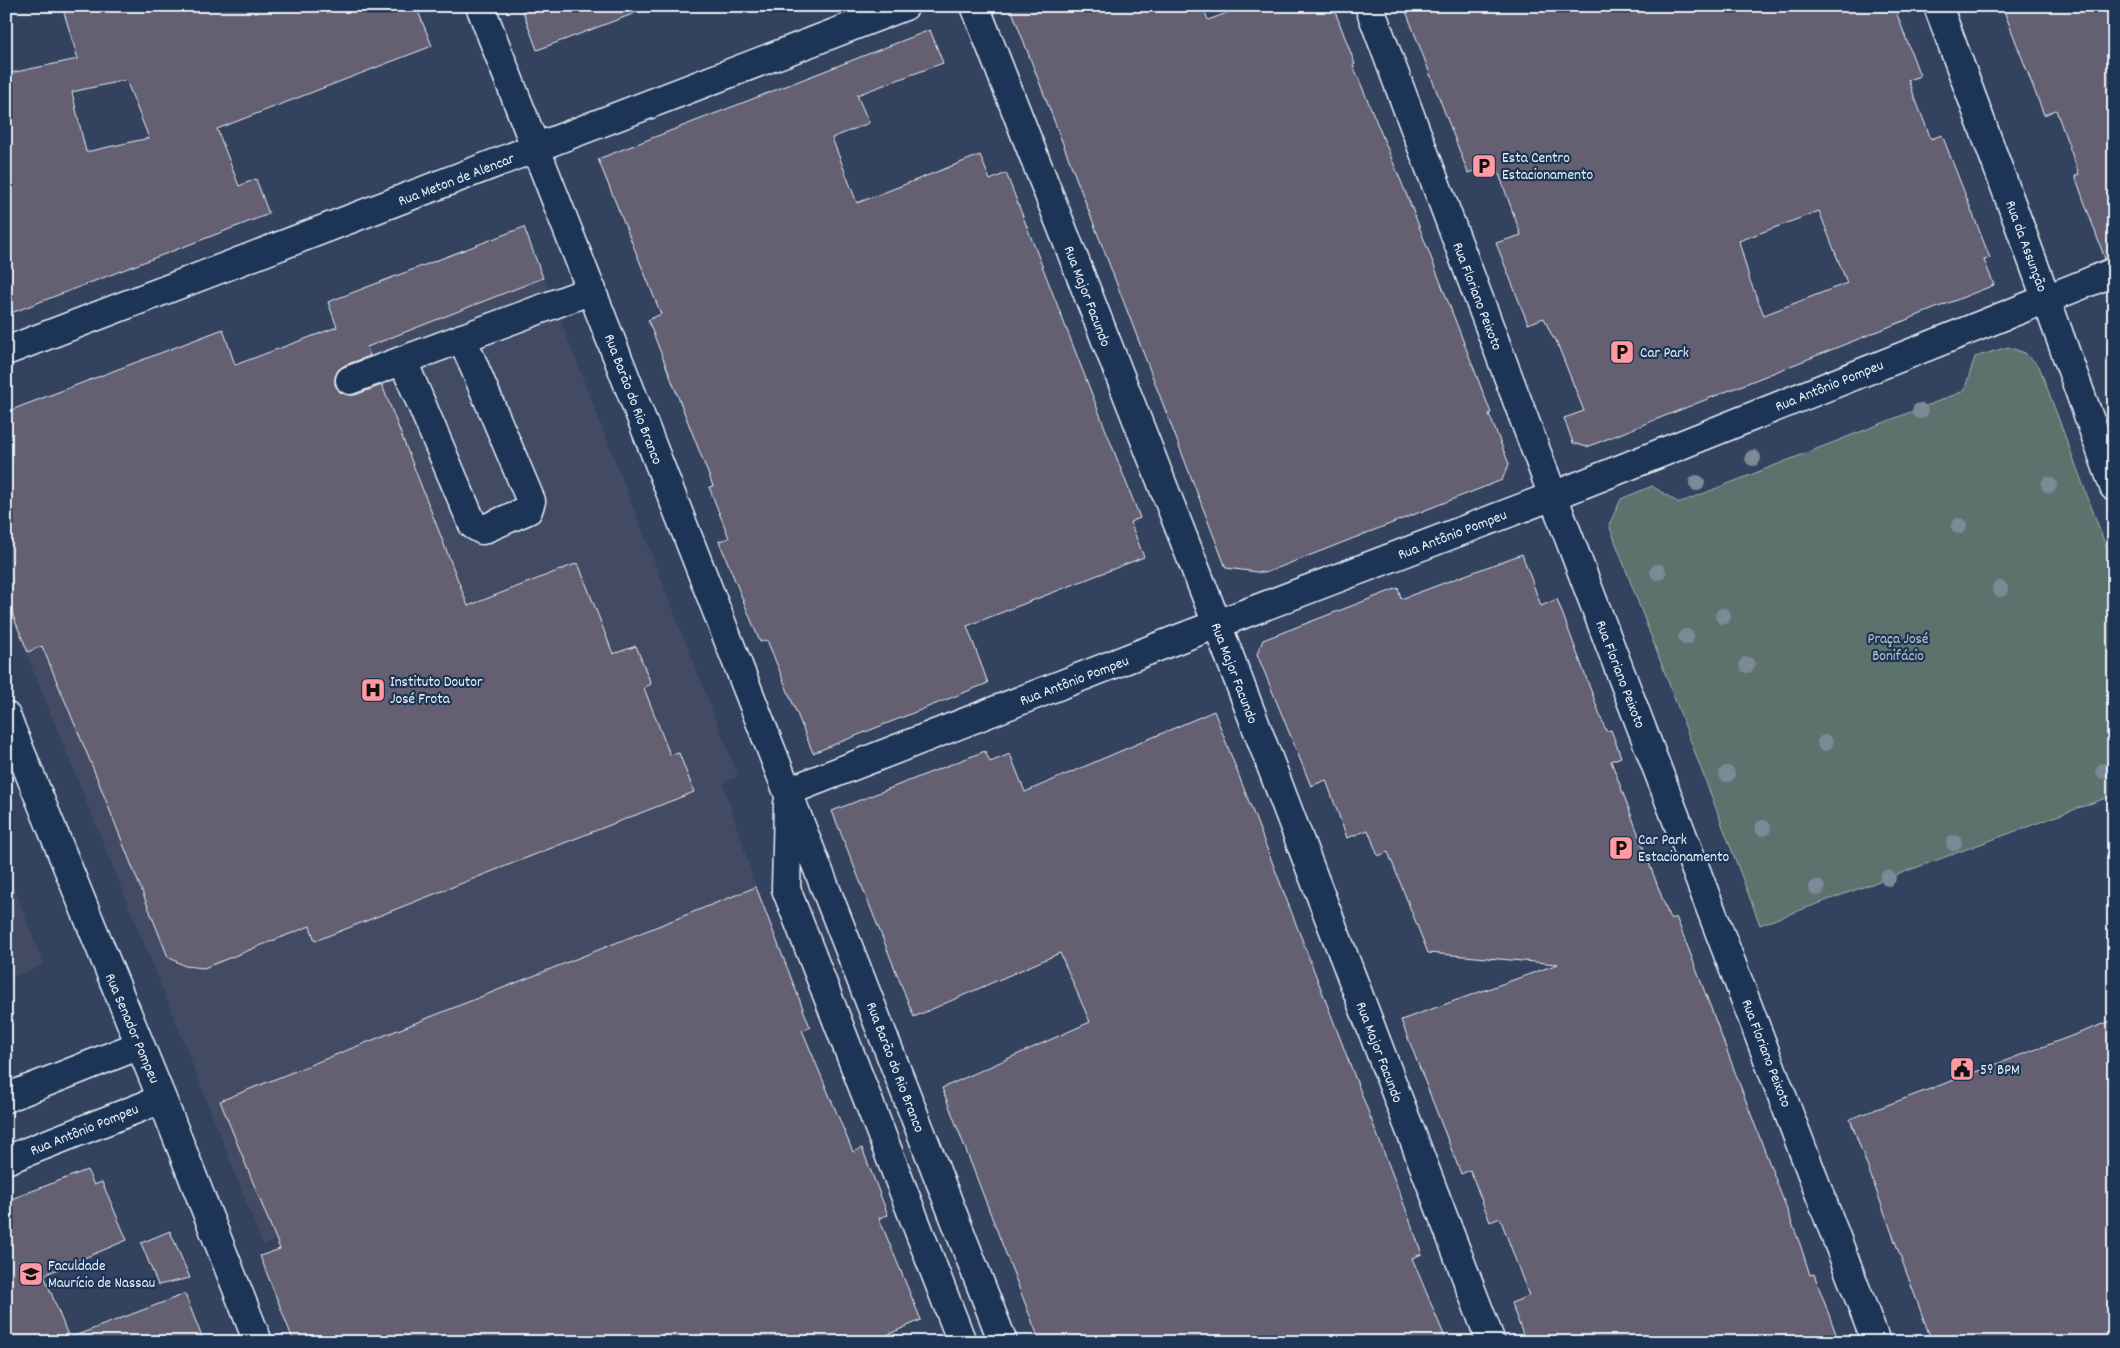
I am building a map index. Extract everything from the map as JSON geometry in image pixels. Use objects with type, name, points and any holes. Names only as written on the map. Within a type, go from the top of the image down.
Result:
[{"type":"street","name":"Rua Barão do Rio Branco","points":[[480,6],[1003,1342]]},
{"type":"street","name":"Rua Meton de Alencar","points":[[6,350],[905,6]]},
{"type":"street","name":"Rua Major Facundo","points":[[975,6],[1217,624],[1491,1342]]},
{"type":"street","name":"Rua Floriano Peixoto","points":[[1369,6],[1553,496],[1876,1342]]},
{"type":"street","name":"Rua da Assunção","points":[[1938,6],[2114,487]]},
{"type":"street","name":"Rua Antônio Pompeu","points":[[789,792],[1217,624],[1553,496],[2114,272]]},
{"type":"street","points":[[350,380],[592,290]]},
{"type":"street","points":[[403,361],[473,525],[482,530],[528,510],[532,501],[462,338]]},
{"type":"street","name":"Rua Senador Pompeu","points":[[6,716],[162,1099],[258,1342]]},
{"type":"street","name":"Rua Barão do Rio Branco","points":[[789,792],[786,889],[962,1342]]},
{"type":"street","points":[[6,1098],[140,1046]]},
{"type":"street","name":"Rua Antônio Pompeu","points":[[6,1160],[162,1099]]},
{"type":"shaded area","name":"Instituto Doutor José Frota","points":[[544,278],[738,776],[723,783],[756,887],[810,1027],[263,1245],[179,1030],[6,604],[6,489],[235,365],[392,306],[403,333]]},
{"type":"shaded area","points":[[6,866],[44,965],[6,980]]},
{"type":"green space","name":"Praça José Bonifácio","points":[[2008,347],[2025,353],[2039,366],[2114,568],[2114,795],[1760,925],[1609,525],[1621,499],[1652,486],[1679,503],[1964,391],[1975,357]]},
{"type":"building","points":[[62,6],[416,6],[432,46],[217,129],[239,186],[256,179],[269,214],[6,315],[6,74],[78,59]],"holes":[[[126,80],[149,138],[86,152],[72,92]]]},
{"type":"building","points":[[521,6],[645,6],[646,9],[537,50]]},
{"type":"building","points":[[1010,6],[1203,6],[1208,20],[1246,6],[1333,6],[1355,64],[1353,65],[1410,203],[1491,413],[1489,414],[1509,464],[1502,480],[1265,573],[1226,568]]},
{"type":"building","points":[[1404,6],[1894,6],[1920,76],[1908,80],[1931,139],[1942,135],[1990,258],[1984,260],[1994,285],[1587,447],[1573,443],[1564,418],[1584,411],[1555,338],[1553,338],[1544,318],[1528,324],[1496,243],[1521,235],[1495,163],[1468,173]],"holes":[[[1819,211],[1847,283],[1764,315],[1750,281],[1739,241]]]},
{"type":"building","points":[[2002,6],[2114,6],[2114,257],[2105,259],[2075,176],[2079,174],[2056,110],[2044,115]]},
{"type":"building","points":[[930,30],[943,63],[857,95],[869,123],[832,138],[857,203],[980,155],[990,180],[1006,173],[1140,518],[1130,522],[1144,557],[967,626],[988,683],[813,753],[767,640],[760,642],[719,541],[729,538],[709,487],[713,486],[648,320],[661,314],[598,159]]},
{"type":"building","points":[[524,227],[543,278],[367,347],[370,356],[345,365],[338,370],[335,377],[335,385],[340,392],[355,395],[382,385],[468,606],[578,563],[613,654],[636,646],[651,684],[644,688],[670,755],[679,753],[694,792],[315,941],[310,926],[204,968],[185,966],[168,957],[42,646],[28,652],[6,599],[6,412],[223,329],[235,365],[337,327],[328,302]]},
{"type":"building","points":[[1522,554],[1541,606],[1557,599],[1606,731],[1611,730],[1621,757],[1611,761],[1670,919],[1676,917],[1689,950],[1810,1275],[1814,1274],[1839,1342],[1526,1342],[1511,1303],[1529,1296],[1500,1218],[1490,1222],[1470,1170],[1461,1174],[1401,1020],[1558,964],[1428,953],[1388,852],[1378,856],[1368,830],[1347,838],[1326,780],[1311,786],[1257,654],[1263,640],[1398,588],[1401,599]]},
{"type":"building","points":[[1214,711],[1405,1207],[1422,1254],[1412,1258],[1447,1342],[1040,1342],[942,1088],[1090,1022],[1060,953],[914,1017],[832,811],[985,751],[990,762],[1010,754],[1025,792]]},
{"type":"building","points":[[756,887],[810,1027],[802,1030],[853,1152],[862,1148],[888,1215],[879,1218],[921,1320],[871,1342],[294,1342],[260,1256],[280,1249],[220,1101]]},
{"type":"building","points":[[2114,1020],[2114,1342],[1932,1342],[1850,1119]]},
{"type":"building","points":[[87,1170],[94,1185],[102,1182],[127,1240],[44,1275],[69,1338],[185,1294],[204,1342],[6,1342],[6,1201]]},
{"type":"building","points":[[170,1231],[190,1278],[158,1285],[141,1243]]},
{"type":"place","name":"Esta Centro Estacionamento","points":[[1484,166]]},
{"type":"place","name":"Car Park","points":[[1622,352]]},
{"type":"place","name":"Instituto Doutor José Frota","points":[[373,690]]},
{"type":"place","name":"Car Park Estacionamento","points":[[1621,848]]},
{"type":"place","name":"5º BPM","points":[[1962,1069]]},
{"type":"place","name":"Faculdade Maurício de Nassau","points":[[31,1274]]}]
